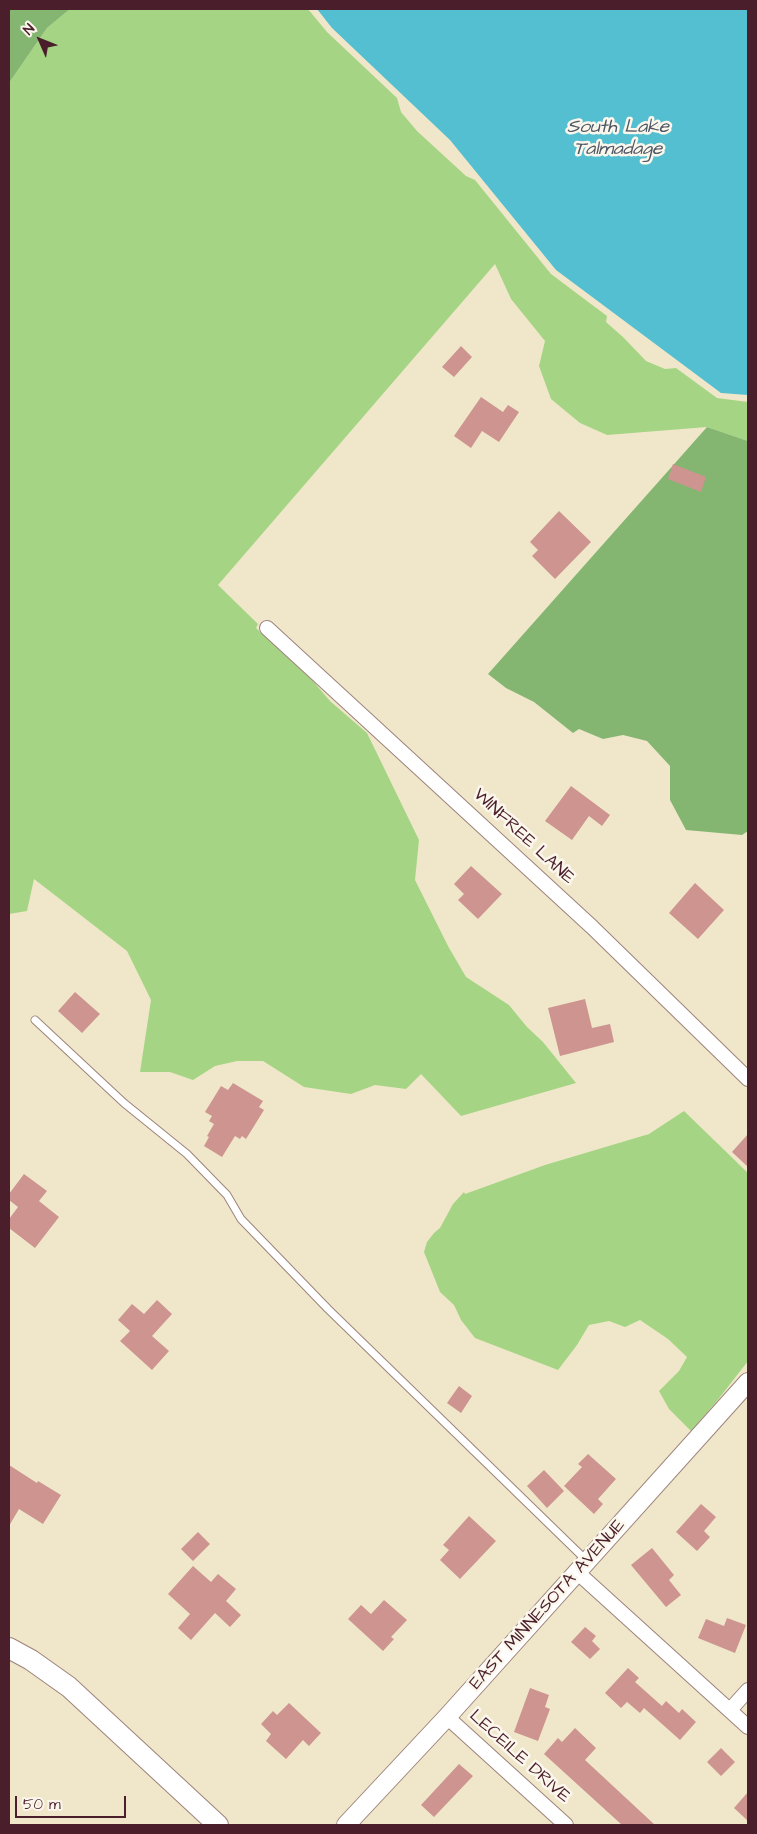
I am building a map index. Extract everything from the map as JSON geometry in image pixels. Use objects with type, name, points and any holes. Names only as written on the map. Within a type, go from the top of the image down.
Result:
[{"type":"main road","points":[[9,1648],[31,1660],[69,1687],[218,1825]]},
{"type":"street","name":"WINFREE LANE","points":[[267,628],[592,927],[746,1073]]},
{"type":"street","name":"EAST MINNESOTA AVENUE","points":[[346,1825],[447,1717],[748,1382]]},
{"type":"street","points":[[582,1567],[748,1727]]},
{"type":"street","points":[[730,1710],[748,1690]]},
{"type":"street","name":"LECEILE DRIVE","points":[[447,1717],[566,1825]]},
{"type":"lane","points":[[35,1020],[124,1103],[188,1154],[227,1195],[241,1219],[582,1567]]},
{"type":"green space","points":[[9,9],[70,9],[47,28],[9,83]]},
{"type":"green space","points":[[70,9],[308,9],[327,32],[397,98],[401,112],[417,131],[466,176],[475,180],[551,274],[607,316],[606,322],[646,361],[665,369],[676,368],[717,398],[748,402],[748,441],[707,427],[607,435],[580,423],[551,399],[539,366],[545,341],[511,299],[495,264],[218,585],[258,624],[256,628],[312,680],[330,701],[367,733],[419,840],[415,880],[448,946],[466,977],[509,1005],[527,1027],[543,1042],[576,1083],[461,1116],[421,1074],[406,1089],[375,1085],[351,1094],[304,1087],[263,1061],[237,1061],[215,1066],[193,1080],[170,1072],[140,1072],[151,1000],[127,951],[34,879],[27,911],[9,914],[9,83],[47,28]]},
{"type":"green space","points":[[707,427],[748,441],[748,831],[742,835],[686,830],[670,800],[670,766],[647,741],[623,735],[603,739],[579,729],[573,733],[534,702],[506,688],[488,674]]},
{"type":"green space","points":[[684,1111],[748,1173],[748,1361],[691,1431],[669,1409],[659,1391],[679,1371],[687,1357],[668,1339],[640,1320],[625,1327],[609,1321],[589,1325],[558,1370],[475,1338],[461,1320],[454,1305],[440,1292],[424,1252],[427,1242],[440,1228],[453,1204],[464,1192],[465,1194],[545,1165],[649,1134]]},
{"type":"water","name":"South Lake Talmadage","points":[[317,9],[748,9],[748,395],[721,393],[556,270],[450,140],[332,28]]},
{"type":"building","points":[[461,346],[472,357],[454,377],[442,367]]},
{"type":"building","points":[[481,397],[503,412],[508,405],[519,412],[499,442],[482,431],[471,448],[454,436]]},
{"type":"building","points":[[673,464],[706,477],[701,492],[668,479]]},
{"type":"building","points":[[559,511],[591,542],[555,579],[532,556],[538,550],[530,542]]},
{"type":"building","points":[[571,786],[610,815],[602,826],[589,816],[572,840],[545,821]]},
{"type":"building","points":[[471,866],[502,894],[478,919],[458,900],[464,894],[454,884]]},
{"type":"building","points":[[695,883],[724,910],[698,939],[669,913]]},
{"type":"building","points":[[75,992],[100,1014],[82,1033],[58,1011]]},
{"type":"building","points":[[585,999],[592,1028],[610,1024],[614,1042],[560,1056],[548,1008]]},
{"type":"building","points":[[233,1083],[263,1101],[259,1107],[264,1110],[246,1139],[242,1136],[240,1139],[235,1136],[222,1157],[204,1146],[214,1124],[209,1121],[212,1116],[205,1112],[221,1086],[228,1090]]},
{"type":"building","points":[[748,1134],[748,1167],[732,1152]]},
{"type":"building","points":[[24,1174],[47,1191],[39,1201],[59,1217],[35,1248],[9,1228],[9,1219],[18,1207],[9,1200],[9,1194]]},
{"type":"building","points":[[157,1300],[172,1314],[152,1336],[169,1351],[152,1370],[120,1341],[130,1331],[118,1320],[132,1304],[144,1314]]},
{"type":"building","points":[[459,1386],[472,1396],[461,1413],[447,1403]]},
{"type":"building","points":[[588,1454],[616,1479],[598,1499],[603,1504],[594,1514],[564,1486],[582,1467],[578,1464]]},
{"type":"building","points":[[9,1465],[37,1483],[38,1481],[61,1495],[43,1524],[19,1509],[9,1526]]},
{"type":"building","points":[[544,1470],[564,1491],[547,1508],[527,1486]]},
{"type":"building","points":[[701,1504],[716,1517],[704,1531],[710,1537],[697,1551],[676,1532]]},
{"type":"building","points":[[469,1516],[496,1541],[460,1579],[440,1560],[449,1550],[443,1545]]},
{"type":"building","points":[[198,1532],[210,1544],[193,1561],[181,1549]]},
{"type":"building","points":[[652,1548],[674,1575],[669,1580],[681,1595],[666,1607],[631,1565]]},
{"type":"building","points":[[193,1566],[211,1582],[218,1574],[236,1589],[226,1601],[241,1615],[230,1627],[215,1613],[191,1640],[178,1628],[190,1614],[168,1594]]},
{"type":"building","points":[[384,1600],[407,1620],[391,1637],[394,1639],[383,1651],[348,1619],[361,1605],[371,1614]]},
{"type":"building","points":[[727,1618],[746,1625],[735,1653],[698,1638],[706,1619],[724,1626]]},
{"type":"building","points":[[585,1627],[596,1636],[592,1641],[600,1649],[590,1659],[571,1642]]},
{"type":"building","points":[[628,1668],[639,1678],[635,1682],[662,1706],[666,1701],[679,1713],[682,1709],[696,1722],[680,1740],[644,1708],[640,1713],[627,1702],[621,1708],[605,1693]]},
{"type":"building","points":[[530,1688],[549,1695],[545,1707],[550,1709],[538,1741],[514,1732]]},
{"type":"building","points":[[289,1703],[321,1733],[309,1746],[303,1740],[286,1759],[266,1741],[271,1734],[261,1724],[273,1711],[277,1715]]},
{"type":"building","points":[[575,1728],[596,1748],[585,1760],[655,1825],[622,1825],[544,1754],[558,1738],[562,1742]]},
{"type":"building","points":[[721,1748],[735,1762],[721,1776],[707,1762]]},
{"type":"building","points":[[459,1764],[473,1776],[434,1817],[421,1805]]},
{"type":"building","points":[[748,1792],[748,1821],[734,1808]]}]
